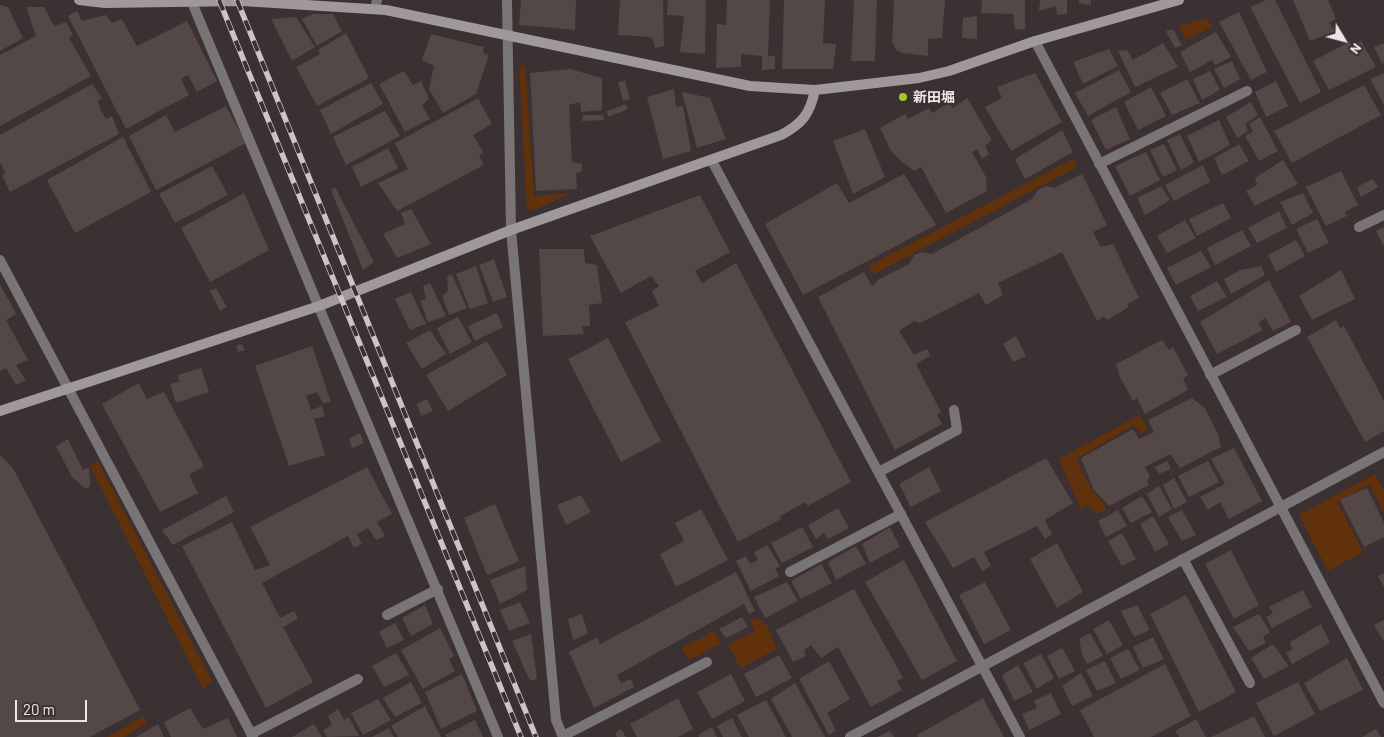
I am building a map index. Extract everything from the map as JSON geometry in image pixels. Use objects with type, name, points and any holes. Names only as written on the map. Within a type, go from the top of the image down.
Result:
[{"type":"street","points":[[79,0],[105,3],[242,0],[376,4],[750,86],[815,90],[919,78],[949,71],[1035,41],[1179,0]]},
{"type":"street","points":[[507,0],[506,34],[511,230],[556,720],[563,737],[707,662]]},
{"type":"street","points":[[192,1],[498,737]]},
{"type":"street","points":[[1035,41],[1279,508],[1384,703]]},
{"type":"street","points":[[0,411],[68,387],[319,306],[511,230],[712,161],[792,129],[807,115],[812,107],[815,90]]},
{"type":"street","points":[[1099,164],[1247,91]]},
{"type":"street","points":[[712,161],[1020,737]]},
{"type":"street","points":[[1359,227],[1384,215]]},
{"type":"street","points":[[0,260],[252,735],[358,679]]},
{"type":"street","points":[[1210,375],[1296,330]]},
{"type":"street","points":[[879,472],[957,430],[954,410]]},
{"type":"street","points":[[850,737],[1384,452]]},
{"type":"street","points":[[790,572],[901,514]]},
{"type":"street","points":[[1183,559],[1250,683]]},
{"type":"street","points":[[387,615],[438,589]]},
{"type":"shaded area","points":[[1206,18],[1213,27],[1186,39],[1179,26]]},
{"type":"shaded area","points":[[525,65],[534,196],[572,193],[536,209],[527,209],[519,66]]},
{"type":"shaded area","points":[[1073,159],[1077,167],[874,274],[868,266]]},
{"type":"shaded area","points":[[1139,415],[1148,429],[1141,434],[1134,425],[1076,459],[1091,489],[1107,509],[1095,514],[1088,504],[1081,510],[1059,459]]},
{"type":"shaded area","points":[[98,461],[212,681],[203,689],[90,466]]},
{"type":"shaded area","points":[[1375,474],[1384,492],[1384,513],[1369,484],[1337,502],[1363,552],[1328,571],[1299,515]]},
{"type":"shaded area","points":[[758,618],[768,627],[777,649],[740,668],[728,645],[755,631],[750,621]]},
{"type":"shaded area","points":[[714,631],[721,644],[689,660],[681,648]]},
{"type":"shaded area","points":[[144,716],[147,723],[124,737],[107,737]]},
{"type":"building","points":[[521,0],[576,0],[575,30],[519,25]]},
{"type":"building","points":[[620,0],[663,0],[664,46],[655,48],[652,37],[618,35]]},
{"type":"building","points":[[668,0],[706,0],[705,54],[680,52],[684,16],[667,15]]},
{"type":"building","points":[[727,0],[770,0],[768,56],[775,56],[775,69],[762,70],[762,56],[741,54],[741,67],[716,68],[717,24],[726,25]]},
{"type":"building","points":[[784,0],[825,0],[823,43],[836,44],[833,69],[782,69]]},
{"type":"building","points":[[854,0],[877,0],[875,61],[851,61]]},
{"type":"building","points":[[894,0],[945,0],[942,38],[928,39],[928,56],[903,53],[896,50],[892,41]]},
{"type":"building","points":[[982,0],[1025,0],[1025,29],[1015,30],[1013,14],[981,13]]},
{"type":"building","points":[[1040,0],[1067,0],[1067,14],[1057,15],[1056,6],[1039,11]]},
{"type":"building","points":[[1079,0],[1091,0],[1091,5],[1079,3]]},
{"type":"building","points":[[1266,0],[1275,0],[1321,92],[1300,103],[1250,7]]},
{"type":"building","points":[[1293,0],[1328,0],[1336,19],[1329,23],[1335,31],[1310,41]]},
{"type":"building","points":[[0,5],[8,7],[23,38],[0,51]]},
{"type":"building","points":[[26,7],[44,7],[54,26],[66,22],[73,35],[69,38],[91,76],[0,126],[0,55],[36,36]]},
{"type":"building","points":[[77,11],[82,21],[106,15],[112,23],[122,19],[137,46],[187,21],[217,81],[197,92],[188,75],[181,79],[189,95],[126,129],[68,16]]},
{"type":"building","points":[[1239,12],[1267,72],[1251,80],[1219,22]]},
{"type":"building","points":[[313,14],[333,14],[342,31],[317,46],[302,19]]},
{"type":"building","points":[[977,16],[977,39],[962,38],[963,18]]},
{"type":"building","points":[[296,17],[315,47],[292,61],[271,19]]},
{"type":"building","points":[[1173,29],[1182,45],[1175,48],[1166,31]]},
{"type":"building","points":[[1216,32],[1231,57],[1215,65],[1212,60],[1190,72],[1180,52]]},
{"type":"building","points":[[346,33],[369,78],[317,106],[296,67],[320,54],[318,50]]},
{"type":"building","points":[[431,34],[484,47],[483,53],[489,55],[476,94],[443,113],[429,89],[434,66],[422,60]]},
{"type":"building","points":[[1361,41],[1376,67],[1329,90],[1313,61],[1349,42],[1352,46]]},
{"type":"building","points":[[1163,43],[1178,67],[1135,87],[1118,51],[1127,50],[1133,60]]},
{"type":"building","points":[[1384,43],[1384,63],[1382,64],[1374,47]]},
{"type":"building","points":[[1109,49],[1118,66],[1083,84],[1073,62]]},
{"type":"building","points":[[1232,61],[1240,79],[1224,88],[1214,69]]},
{"type":"building","points":[[570,69],[602,78],[602,110],[581,112],[580,102],[569,105],[572,162],[582,164],[582,171],[576,174],[577,189],[536,191],[530,73]]},
{"type":"building","points":[[1119,70],[1131,92],[1088,116],[1075,93]]},
{"type":"building","points":[[404,71],[413,85],[421,81],[429,99],[422,105],[430,119],[405,132],[379,84]]},
{"type":"building","points":[[1210,71],[1220,90],[1202,100],[1193,79]]},
{"type":"building","points":[[1035,73],[1062,122],[1011,151],[985,107],[1002,98],[997,87]]},
{"type":"building","points":[[1384,73],[1384,105],[1370,79]]},
{"type":"building","points":[[1187,79],[1200,103],[1172,115],[1160,93]]},
{"type":"building","points":[[625,81],[630,100],[623,100],[618,82]]},
{"type":"building","points":[[1276,81],[1288,106],[1266,117],[1255,92]]},
{"type":"building","points":[[371,83],[383,104],[331,134],[320,110]]},
{"type":"building","points":[[92,84],[102,98],[98,101],[100,109],[106,119],[112,116],[119,134],[10,192],[2,175],[6,173],[0,163],[0,135]]},
{"type":"building","points":[[1364,85],[1381,115],[1292,163],[1274,131]]},
{"type":"building","points":[[1151,87],[1166,116],[1138,130],[1124,102]]},
{"type":"building","points":[[674,89],[676,107],[683,106],[691,151],[663,159],[647,97]]},
{"type":"building","points":[[682,92],[710,98],[726,139],[697,148]]},
{"type":"building","points":[[478,98],[492,124],[473,135],[483,152],[479,156],[484,165],[397,211],[378,183],[408,169],[395,143]]},
{"type":"building","points":[[967,98],[992,140],[985,146],[989,154],[982,159],[977,149],[972,152],[986,177],[987,191],[946,213],[921,167],[914,171],[901,161],[891,151],[880,128],[905,114],[908,119],[929,108],[932,113],[949,103],[953,108]]},
{"type":"building","points":[[1251,102],[1258,115],[1245,124],[1248,131],[1237,138],[1226,117]]},
{"type":"building","points":[[626,104],[628,109],[608,117],[607,111]]},
{"type":"building","points":[[226,106],[246,143],[156,190],[129,136],[166,115],[175,132]]},
{"type":"building","points":[[1116,107],[1130,139],[1106,150],[1091,120]]},
{"type":"building","points":[[385,111],[400,136],[346,165],[333,137]]},
{"type":"building","points":[[583,115],[603,115],[604,120],[582,121]]},
{"type":"building","points":[[1260,117],[1278,151],[1259,161],[1245,136],[1253,132],[1249,124]]},
{"type":"building","points":[[1219,120],[1230,145],[1199,162],[1187,136]]},
{"type":"building","points":[[865,129],[885,177],[853,194],[833,141]]},
{"type":"building","points":[[1062,130],[1073,152],[1025,179],[1015,159]]},
{"type":"building","points":[[1180,134],[1194,163],[1181,170],[1167,140]]},
{"type":"building","points":[[123,137],[151,192],[75,233],[47,180]]},
{"type":"building","points":[[1164,144],[1177,170],[1163,177],[1150,150]]},
{"type":"building","points":[[1239,144],[1249,161],[1222,175],[1214,158]]},
{"type":"building","points":[[388,148],[398,168],[361,187],[352,167]]},
{"type":"building","points":[[1146,152],[1160,180],[1130,196],[1115,166]]},
{"type":"building","points":[[1283,160],[1298,184],[1255,206],[1246,191],[1257,185],[1255,178]]},
{"type":"building","points":[[1203,165],[1210,182],[1174,201],[1165,185]]},
{"type":"building","points":[[212,166],[228,195],[175,223],[159,194]]},
{"type":"building","points":[[1341,171],[1358,205],[1345,212],[1347,216],[1326,226],[1306,187]]},
{"type":"building","points":[[904,174],[936,225],[803,295],[765,224],[837,183],[849,203]]},
{"type":"building","points":[[1082,174],[1107,225],[1093,232],[1101,247],[1113,244],[1139,298],[1127,304],[1129,307],[1107,320],[1104,316],[1097,321],[1062,252],[998,283],[1003,295],[986,305],[979,293],[920,323],[914,321],[899,331],[914,355],[927,349],[930,356],[916,364],[941,412],[937,415],[942,424],[895,450],[818,297],[864,272],[872,286],[879,279],[909,264],[914,255],[922,252],[932,254],[1032,199],[1038,190],[1047,186],[1054,188]]},
{"type":"building","points":[[1373,179],[1378,187],[1361,197],[1357,187]]},
{"type":"building","points":[[1161,186],[1170,200],[1145,215],[1137,198]]},
{"type":"building","points":[[335,187],[374,262],[363,270],[331,190]]},
{"type":"building","points":[[244,193],[269,250],[210,282],[181,228]]},
{"type":"building","points":[[1303,193],[1313,213],[1292,225],[1280,202]]},
{"type":"building","points":[[700,195],[730,252],[695,271],[702,283],[736,263],[851,482],[808,506],[805,502],[779,517],[781,519],[738,542],[625,322],[659,306],[652,291],[659,286],[651,276],[621,293],[590,236]]},
{"type":"building","points":[[1223,203],[1231,218],[1197,236],[1189,219]]},
{"type":"building","points":[[411,209],[431,244],[397,258],[383,234],[405,224],[401,213]]},
{"type":"building","points":[[1279,211],[1287,228],[1257,243],[1248,228]]},
{"type":"building","points":[[1317,219],[1329,243],[1308,253],[1296,229]]},
{"type":"building","points":[[1185,220],[1196,238],[1167,253],[1157,236]]},
{"type":"building","points":[[1384,227],[1384,247],[1376,231]]},
{"type":"building","points":[[1242,230],[1251,246],[1215,265],[1207,248]]},
{"type":"building","points":[[1296,240],[1305,256],[1276,272],[1268,255]]},
{"type":"building","points":[[539,249],[584,249],[585,263],[597,265],[602,303],[589,305],[590,326],[582,326],[584,334],[543,336]]},
{"type":"building","points":[[1201,251],[1211,267],[1176,285],[1167,268]]},
{"type":"building","points":[[494,259],[507,297],[493,302],[479,265]]},
{"type":"building","points":[[476,266],[488,303],[470,309],[456,274]]},
{"type":"building","points":[[1261,266],[1265,275],[1231,294],[1224,279],[1240,270]]},
{"type":"building","points":[[1341,270],[1355,299],[1312,320],[1299,296]]},
{"type":"building","points":[[452,274],[467,308],[449,315],[442,296],[448,291],[447,277]]},
{"type":"building","points":[[1269,280],[1291,322],[1273,331],[1265,318],[1258,323],[1263,330],[1217,354],[1200,322]]},
{"type":"building","points":[[1217,281],[1227,297],[1198,311],[1190,296]]},
{"type":"building","points":[[430,283],[446,316],[428,322],[420,301],[426,299],[423,286]]},
{"type":"building","points":[[0,284],[16,314],[6,320],[28,360],[16,365],[26,380],[16,385],[6,368],[0,371]]},
{"type":"building","points":[[216,288],[227,307],[220,311],[210,291]]},
{"type":"building","points":[[411,292],[426,324],[410,330],[395,299]]},
{"type":"building","points":[[497,313],[503,327],[475,341],[468,326]]},
{"type":"building","points":[[458,317],[472,342],[450,354],[437,328]]},
{"type":"building","points":[[1336,320],[1340,328],[1344,326],[1384,401],[1384,431],[1365,442],[1307,337]]},
{"type":"building","points":[[430,330],[446,354],[422,369],[406,343]]},
{"type":"building","points":[[1016,336],[1026,356],[1013,362],[1003,344]]},
{"type":"building","points":[[608,338],[661,441],[621,462],[568,359]]},
{"type":"building","points":[[1162,340],[1169,350],[1173,347],[1188,375],[1183,378],[1188,390],[1145,414],[1137,398],[1133,401],[1120,377],[1116,364]]},
{"type":"building","points":[[487,341],[507,375],[448,411],[426,375]]},
{"type":"building","points":[[242,344],[245,350],[238,352],[236,346]]},
{"type":"building","points":[[312,346],[331,402],[323,403],[317,392],[306,396],[311,410],[322,406],[325,416],[314,419],[325,455],[289,466],[255,366]]},
{"type":"building","points":[[201,368],[209,392],[176,403],[170,384],[179,382],[178,375]]},
{"type":"building","points":[[139,383],[147,399],[164,392],[204,466],[189,475],[198,493],[160,512],[102,404]]},
{"type":"building","points":[[1192,398],[1205,408],[1218,434],[1221,447],[1180,468],[1170,454],[1145,467],[1150,477],[1147,481],[1149,485],[1109,506],[1094,490],[1081,458],[1133,429],[1139,439],[1154,432],[1148,420]]},
{"type":"building","points":[[427,399],[433,411],[421,416],[417,404]]},
{"type":"building","points":[[360,433],[364,443],[352,448],[349,439]]},
{"type":"building","points":[[68,439],[83,470],[89,467],[90,486],[86,489],[72,477],[56,446]]},
{"type":"building","points":[[1234,448],[1262,501],[1229,519],[1220,502],[1208,510],[1200,497],[1225,484],[1211,459]]},
{"type":"building","points":[[0,455],[13,468],[140,710],[90,737],[0,737]]},
{"type":"building","points":[[1046,458],[1073,503],[1045,520],[1052,534],[1045,539],[1037,526],[984,552],[991,566],[982,571],[974,557],[953,568],[925,522]]},
{"type":"building","points":[[1167,461],[1171,469],[1159,474],[1155,467]]},
{"type":"building","points":[[1208,461],[1219,482],[1189,497],[1178,476]]},
{"type":"building","points":[[367,467],[392,514],[377,522],[385,536],[376,540],[368,528],[357,534],[362,544],[354,548],[348,536],[262,583],[280,618],[294,611],[298,619],[283,627],[313,682],[266,708],[182,546],[232,522],[255,570],[270,565],[250,527]]},
{"type":"building","points":[[929,467],[941,491],[911,507],[899,484]]},
{"type":"building","points":[[1174,478],[1187,502],[1174,509],[1163,485]]},
{"type":"building","points":[[1159,486],[1172,509],[1159,517],[1147,494]]},
{"type":"building","points":[[1367,488],[1384,523],[1384,537],[1364,547],[1340,500]]},
{"type":"building","points":[[581,495],[591,512],[566,525],[557,505]]},
{"type":"building","points":[[226,496],[234,512],[173,545],[162,530]]},
{"type":"building","points":[[1142,496],[1152,512],[1131,523],[1122,508]]},
{"type":"building","points":[[495,504],[519,561],[487,575],[464,518]]},
{"type":"building","points":[[838,508],[849,528],[828,539],[824,533],[816,539],[808,525]]},
{"type":"building","points":[[701,509],[728,560],[676,587],[660,554],[684,541],[675,523]]},
{"type":"building","points":[[1118,510],[1127,526],[1106,537],[1098,521]]},
{"type":"building","points":[[1182,510],[1196,535],[1182,541],[1168,517]]},
{"type":"building","points":[[1153,516],[1169,544],[1155,552],[1140,524]]},
{"type":"building","points":[[802,527],[813,547],[782,563],[771,543]]},
{"type":"building","points":[[890,527],[900,547],[870,563],[862,544]]},
{"type":"building","points":[[1122,533],[1136,559],[1122,566],[1108,541]]},
{"type":"building","points":[[1057,543],[1083,592],[1057,608],[1030,559]]},
{"type":"building","points":[[767,545],[780,566],[775,569],[779,576],[751,591],[736,561],[746,556],[750,564],[758,560],[754,552]]},
{"type":"building","points":[[856,546],[866,564],[836,580],[828,562]]},
{"type":"building","points":[[1231,550],[1259,605],[1234,619],[1205,564]]},
{"type":"building","points":[[904,560],[957,661],[922,680],[865,582]]},
{"type":"building","points":[[821,564],[832,583],[801,599],[791,581]]},
{"type":"building","points":[[525,566],[527,590],[500,604],[490,580]]},
{"type":"building","points":[[736,572],[755,611],[749,614],[744,604],[617,675],[621,683],[631,679],[634,687],[594,708],[569,652],[597,637],[600,644]]},
{"type":"building","points":[[1384,573],[1384,587],[1378,576]]},
{"type":"building","points":[[787,582],[798,601],[765,618],[754,597]]},
{"type":"building","points":[[985,582],[1011,630],[984,644],[959,595]]},
{"type":"building","points":[[854,589],[903,678],[897,681],[902,690],[871,707],[838,647],[821,658],[811,645],[804,650],[806,656],[793,662],[776,630]]},
{"type":"building","points":[[1303,590],[1312,607],[1272,628],[1266,617],[1273,613],[1269,607]]},
{"type":"building","points":[[1186,595],[1236,692],[1199,712],[1150,614]]},
{"type":"building","points":[[520,602],[530,623],[509,631],[500,610]]},
{"type":"building","points":[[425,605],[433,624],[411,636],[402,618]]},
{"type":"building","points":[[1137,605],[1150,630],[1134,637],[1121,611]]},
{"type":"building","points":[[582,614],[588,634],[573,640],[568,619]]},
{"type":"building","points":[[1259,614],[1270,632],[1263,637],[1266,643],[1249,651],[1233,627]]},
{"type":"building","points":[[742,617],[748,627],[726,638],[719,629]]},
{"type":"building","points":[[1109,620],[1123,645],[1107,654],[1093,629]]},
{"type":"building","points":[[1384,620],[1384,642],[1374,625]]},
{"type":"building","points":[[395,623],[404,640],[387,648],[379,632]]},
{"type":"building","points":[[1321,624],[1330,643],[1292,664],[1286,653],[1292,650],[1290,642]]},
{"type":"building","points":[[440,628],[454,656],[449,659],[455,671],[423,689],[401,650]]},
{"type":"building","points":[[1090,633],[1103,656],[1087,664],[1082,654],[1079,639]]},
{"type":"building","points":[[531,634],[537,679],[530,681],[512,641]]},
{"type":"building","points":[[1153,637],[1164,659],[1143,668],[1133,647]]},
{"type":"building","points":[[1273,644],[1289,666],[1264,679],[1251,658]]},
{"type":"building","points":[[1062,648],[1075,671],[1059,679],[1047,656]]},
{"type":"building","points":[[1128,649],[1140,670],[1121,679],[1110,658]]},
{"type":"building","points":[[396,653],[409,675],[384,687],[372,666]]},
{"type":"building","points":[[1041,654],[1054,678],[1037,689],[1023,663]]},
{"type":"building","points":[[779,655],[792,678],[756,697],[744,674]]},
{"type":"building","points":[[1347,658],[1363,690],[1320,711],[1304,683]]},
{"type":"building","points":[[829,661],[850,699],[827,713],[836,731],[829,735],[799,679]]},
{"type":"building","points":[[1105,661],[1116,683],[1097,691],[1086,670]]},
{"type":"building","points":[[1165,664],[1191,716],[1151,737],[1094,737],[1080,710]]},
{"type":"building","points":[[1018,665],[1033,692],[1014,701],[1002,675]]},
{"type":"building","points":[[1081,673],[1093,696],[1072,706],[1062,686]]},
{"type":"building","points":[[462,674],[477,711],[441,729],[425,692]]},
{"type":"building","points":[[731,674],[745,701],[712,719],[697,692]]},
{"type":"building","points":[[411,682],[422,703],[395,717],[383,698]]},
{"type":"building","points":[[1298,682],[1315,714],[1274,736],[1256,703]]},
{"type":"building","points":[[795,683],[825,737],[792,737],[771,699]]},
{"type":"building","points":[[1051,693],[1061,714],[1029,730],[1022,714],[1037,708],[1034,701]]},
{"type":"building","points":[[678,698],[693,729],[678,737],[637,737],[630,724]]},
{"type":"building","points":[[983,698],[1004,737],[918,737],[917,735]]},
{"type":"building","points":[[378,699],[391,720],[363,735],[351,713]]},
{"type":"building","points":[[766,700],[786,737],[749,737],[737,715]]},
{"type":"building","points":[[425,706],[441,737],[398,737],[391,726]]},
{"type":"building","points":[[190,708],[203,729],[228,718],[237,737],[171,737],[164,722]]},
{"type":"building","points":[[338,709],[344,720],[349,717],[359,736],[327,737],[323,730],[332,725],[328,716]]},
{"type":"building","points":[[1254,716],[1265,737],[1211,737]]},
{"type":"building","points":[[732,718],[742,737],[723,737],[717,726]]},
{"type":"building","points":[[1196,719],[1206,737],[1179,737],[1175,731]]},
{"type":"building","points":[[475,720],[483,737],[447,737],[445,735]]},
{"type":"building","points":[[158,724],[164,737],[136,737]]},
{"type":"building","points":[[314,724],[322,737],[292,737]]},
{"type":"building","points":[[712,727],[717,737],[699,737],[698,735]]},
{"type":"building","points":[[389,728],[394,737],[372,737]]},
{"type":"building","points":[[621,729],[626,737],[617,737],[615,733]]},
{"type":"building","points":[[1376,729],[1381,737],[1362,737]]},
{"type":"building","points":[[890,731],[894,737],[877,737]]},
{"type":"railway","points":[[219,0],[521,737]]},
{"type":"railway","points":[[237,0],[536,737]]},
{"type":"place","name":"新田堀","points":[[903,97]]}]
